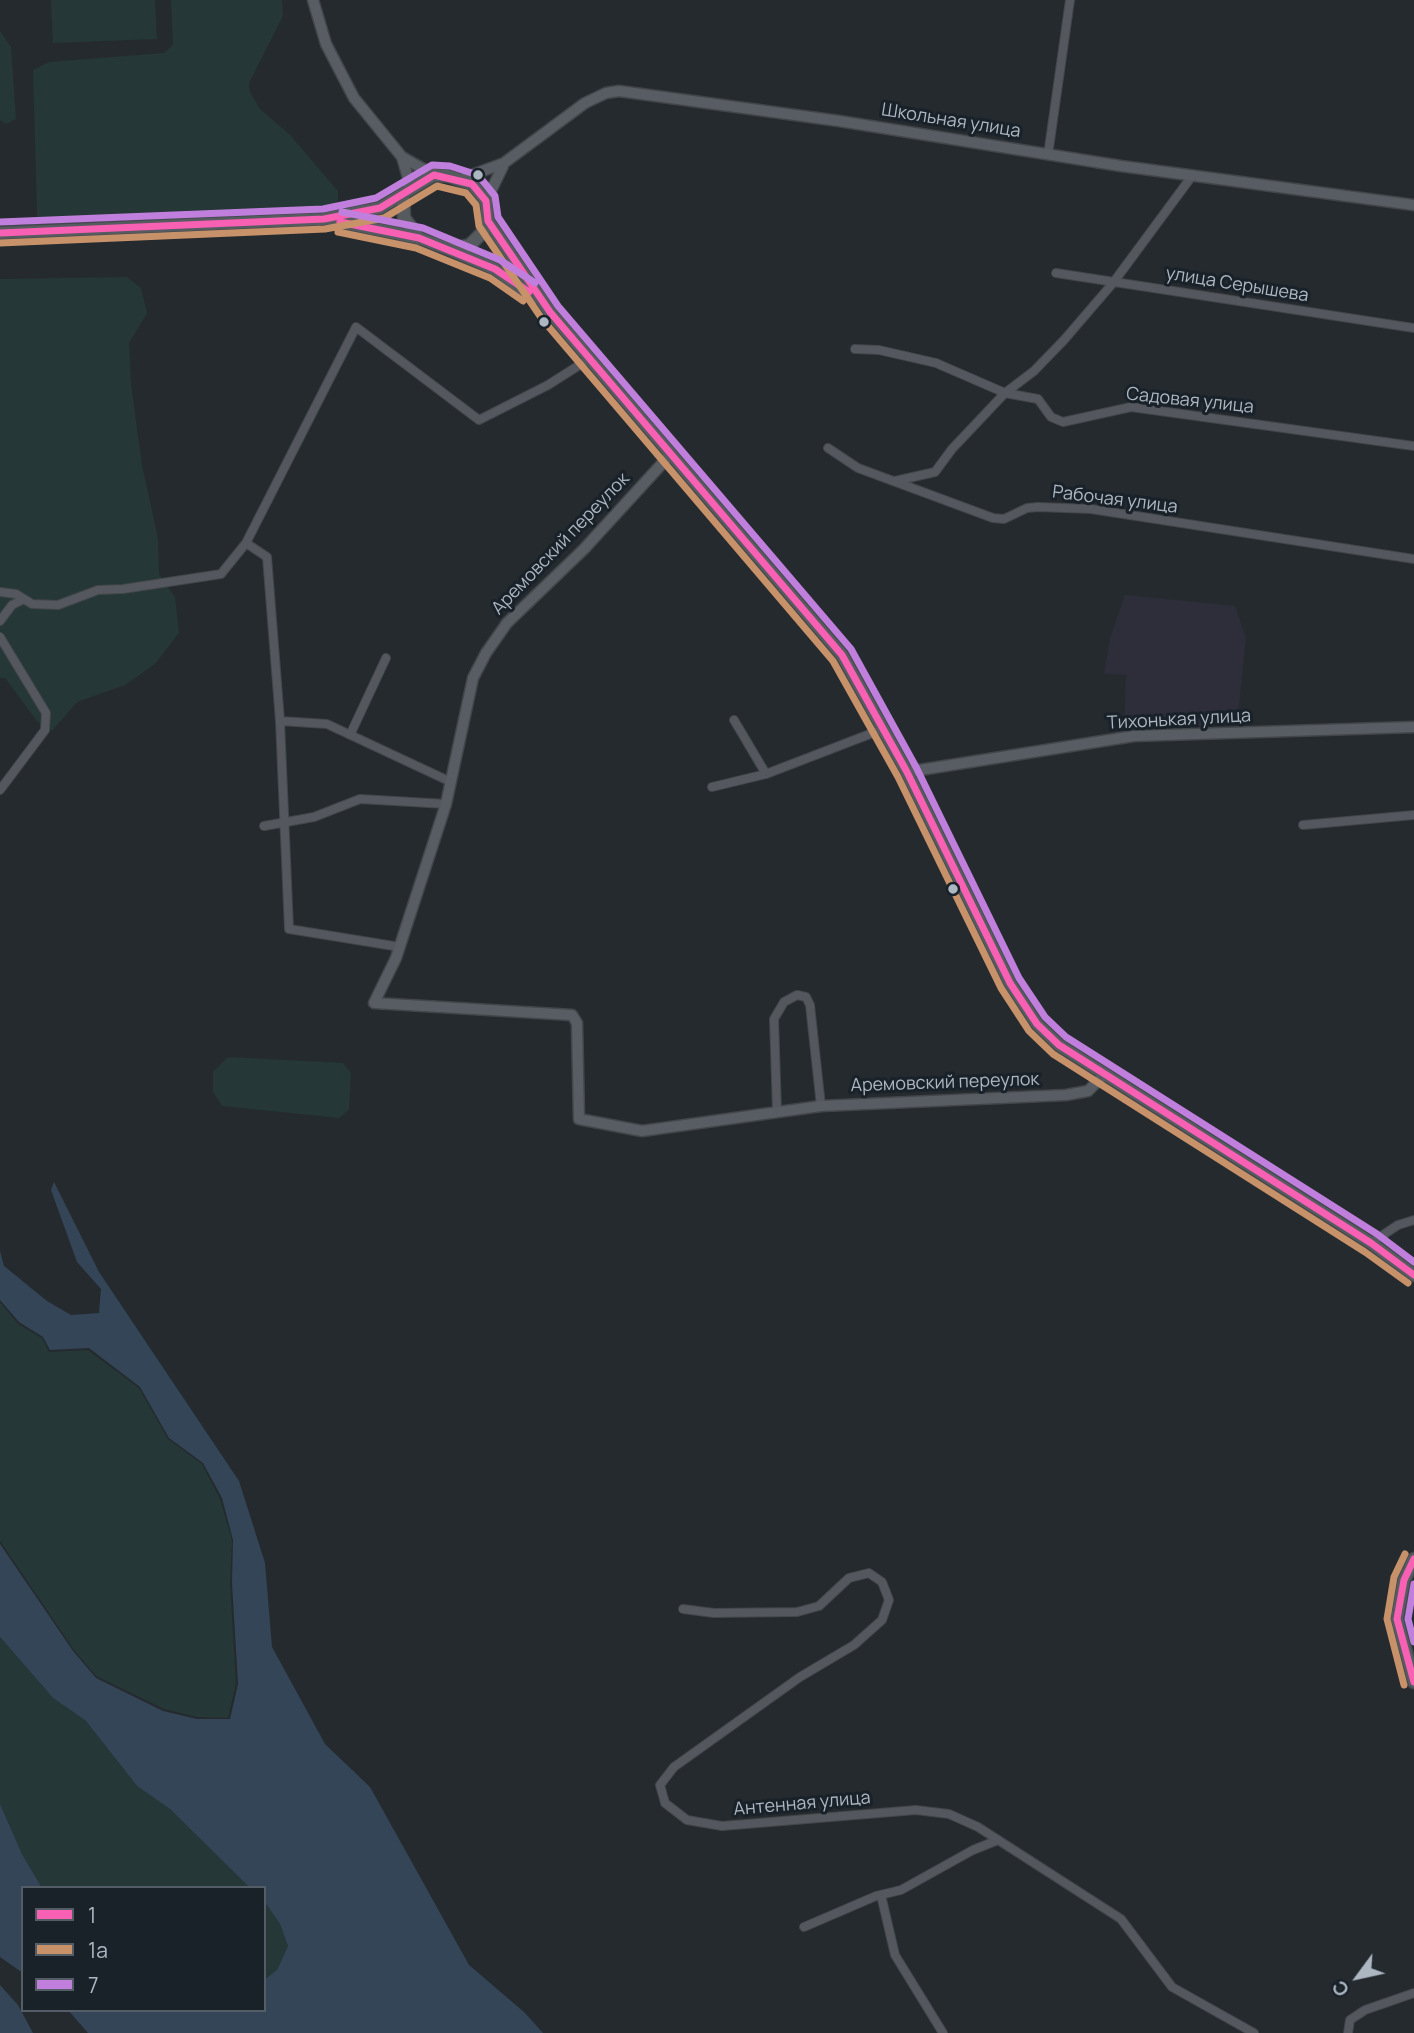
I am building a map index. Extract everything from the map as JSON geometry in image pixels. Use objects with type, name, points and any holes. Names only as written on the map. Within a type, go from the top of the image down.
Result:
[{"type":"main road","points":[[4,233],[324,219],[380,208],[434,175],[461,179],[472,184],[486,201],[488,221],[550,312],[842,655],[906,772],[1023,1007],[1059,1045],[1371,1243],[1414,1275]]},
{"type":"main road","points":[[405,193],[404,218],[419,238]]},
{"type":"main road","points":[[324,219],[419,238],[451,250],[495,270],[525,289],[550,312]]},
{"type":"main road","points":[[451,250],[470,244],[482,233],[488,221]]},
{"type":"main road","points":[[1414,1559],[1398,1600],[1397,1619],[1400,1641],[1414,1682]]},
{"type":"street","points":[[313,0],[326,44],[354,98],[402,157],[410,181],[405,193]]},
{"type":"street","points":[[1048,155],[1070,0]]},
{"type":"street","name":"Школьная улица","points":[[504,163],[585,103],[606,93],[619,91],[839,121],[1192,176],[1414,205]]},
{"type":"street","points":[[402,157],[434,175]]},
{"type":"street","points":[[461,179],[504,163]]},
{"type":"street","points":[[486,201],[504,163]]},
{"type":"street","points":[[892,482],[935,472],[952,449],[1004,393],[1034,370],[1113,283],[1192,176]]},
{"type":"street","name":"улица Серышева","points":[[1056,273],[1414,328]]},
{"type":"street","points":[[0,592],[32,604],[58,605],[98,590],[123,589],[220,574],[246,543],[356,327],[480,420],[540,390],[589,359]]},
{"type":"street","name":"Садовая улица","points":[[855,349],[936,363],[1004,393],[1038,399],[1051,417],[1063,422],[1131,407],[1414,446]]},
{"type":"street","name":"Рабочая улица","points":[[828,448],[858,468],[993,518],[1004,519],[1027,508],[1091,509],[1414,559]]},
{"type":"street","name":"Аремовский переулок","points":[[670,455],[584,549],[507,623],[486,653],[473,678],[446,804],[400,947],[374,1003],[572,1015],[578,1023],[576,1111],[582,1121],[642,1131],[821,1106],[1066,1095],[1088,1091],[1105,1074]]},
{"type":"street","points":[[246,543],[267,556],[281,721],[289,929],[400,947]]},
{"type":"street","points":[[0,621],[12,605],[24,599]]},
{"type":"street","points":[[0,637],[46,713],[45,730],[0,790]]},
{"type":"street","points":[[350,735],[386,658]]},
{"type":"street","points":[[734,720],[766,774]]},
{"type":"street","points":[[281,721],[327,724],[451,782]]},
{"type":"street","points":[[1414,721],[1414,727]]},
{"type":"street","name":"Тихонькая улица","points":[[906,772],[1134,736],[1414,727]]},
{"type":"street","points":[[712,787],[766,774],[883,729]]},
{"type":"street","points":[[264,826],[314,817],[360,799],[401,804],[446,804]]},
{"type":"street","points":[[1303,825],[1414,815]]},
{"type":"street","points":[[777,1111],[774,1019],[784,1002],[797,995],[806,997],[810,1005],[821,1106]]},
{"type":"street","points":[[1371,1243],[1398,1225],[1414,1220]]},
{"type":"street","name":"Антенная улица","points":[[683,1609],[714,1613],[797,1612],[819,1606],[849,1578],[869,1573],[882,1583],[889,1600],[882,1620],[853,1645],[800,1677],[674,1767],[660,1785],[665,1804],[687,1820],[722,1826],[916,1810],[949,1814],[999,1840],[1121,1919],[1172,1987],[1254,2033]]},
{"type":"street","points":[[804,1927],[881,1895],[901,1890],[982,1846],[999,1840]]},
{"type":"street","points":[[881,1895],[895,1955],[943,2033]]},
{"type":"street","points":[[1348,2033],[1350,2020],[1365,2010],[1414,1993]]},
{"type":"shaded area","points":[[51,0],[155,0],[157,39],[53,43]]},
{"type":"shaded area","points":[[171,0],[282,0],[283,16],[249,83],[250,92],[260,109],[290,135],[338,191],[338,201],[331,206],[47,224],[37,216],[33,70],[49,62],[164,53],[173,45]]},
{"type":"shaded area","points":[[0,31],[11,47],[16,119],[6,124],[0,120]]},
{"type":"shaded area","points":[[127,277],[141,288],[147,313],[129,343],[131,384],[142,465],[158,538],[159,574],[175,597],[179,633],[155,664],[125,685],[77,702],[52,731],[37,721],[5,678],[0,678],[0,279]]},
{"type":"shaded area","points":[[1125,595],[1235,606],[1246,638],[1237,725],[1124,728],[1126,675],[1104,674],[1110,638]]},
{"type":"shaded area","points":[[228,1057],[343,1063],[351,1073],[349,1110],[339,1118],[222,1106],[213,1092],[213,1072]]},
{"type":"shaded area","points":[[0,1302],[18,1324],[42,1338],[49,1352],[88,1350],[139,1388],[168,1439],[202,1464],[220,1499],[232,1540],[230,1583],[236,1684],[228,1718],[197,1717],[164,1709],[96,1676],[74,1650],[0,1541]]},
{"type":"shaded area","points":[[0,1637],[53,1698],[86,1721],[137,1786],[170,1809],[248,1886],[41,1886],[22,1854],[0,1804]]},
{"type":"shaded area","points":[[266,1904],[280,1924],[288,1946],[277,1970],[266,1978]]},
{"type":"water","points":[[54,1182],[99,1272],[239,1481],[265,1563],[272,1647],[325,1744],[370,1787],[469,1965],[524,2012],[543,2033],[88,2033],[70,2012],[266,2012],[266,1978],[277,1970],[288,1946],[280,1924],[266,1904],[266,1886],[248,1886],[170,1809],[137,1786],[86,1721],[53,1698],[0,1637],[0,1544],[73,1651],[96,1678],[163,1711],[197,1719],[230,1719],[238,1684],[232,1583],[233,1540],[222,1498],[203,1463],[169,1438],[140,1387],[89,1348],[50,1350],[43,1337],[19,1322],[0,1300],[0,1251],[4,1266],[47,1301],[71,1315],[99,1313],[101,1289],[77,1262],[51,1190]]},
{"type":"water","points":[[0,1804],[22,1854],[41,1886],[21,1886],[21,1972],[0,1957]]},
{"type":"water","points":[[0,1985],[18,2005],[33,2033],[0,2033]]},
{"type":"transit line","name":"7","points":[[0,222],[323,209],[376,198],[432,165],[450,166],[478,175],[495,196],[498,217],[558,306],[851,649],[916,767],[1019,978],[1045,1017],[1066,1037],[1377,1234],[1414,1262]]},
{"type":"transit line","name":"1","points":[[0,233],[324,219],[380,208],[434,175],[472,184],[486,201],[488,221],[550,312],[842,655],[907,772],[1010,983],[1037,1024],[1059,1045],[1371,1243],[1414,1275]]},
{"type":"transit line","name":"1а","points":[[0,243],[325,229],[384,218],[437,186],[466,193],[476,205],[479,226],[542,319],[833,661],[898,777],[1001,988],[1029,1031],[1053,1054],[1365,1252],[1408,1283]]},
{"type":"transit line","name":"7","points":[[342,212],[423,228],[500,260],[535,283]]},
{"type":"transit line","name":"1","points":[[340,222],[419,238],[495,269],[529,292]]},
{"type":"transit line","name":"1а","points":[[338,232],[416,248],[490,278],[523,301]]},
{"type":"transit line","name":"1а","points":[[1404,1685],[1387,1619],[1394,1577],[1405,1554]]},
{"type":"transit line","name":"1","points":[[1414,1559],[1404,1580],[1397,1619],[1414,1682]]},
{"type":"transit line","name":"7","points":[[1414,1584],[1408,1619],[1414,1642]]}]
